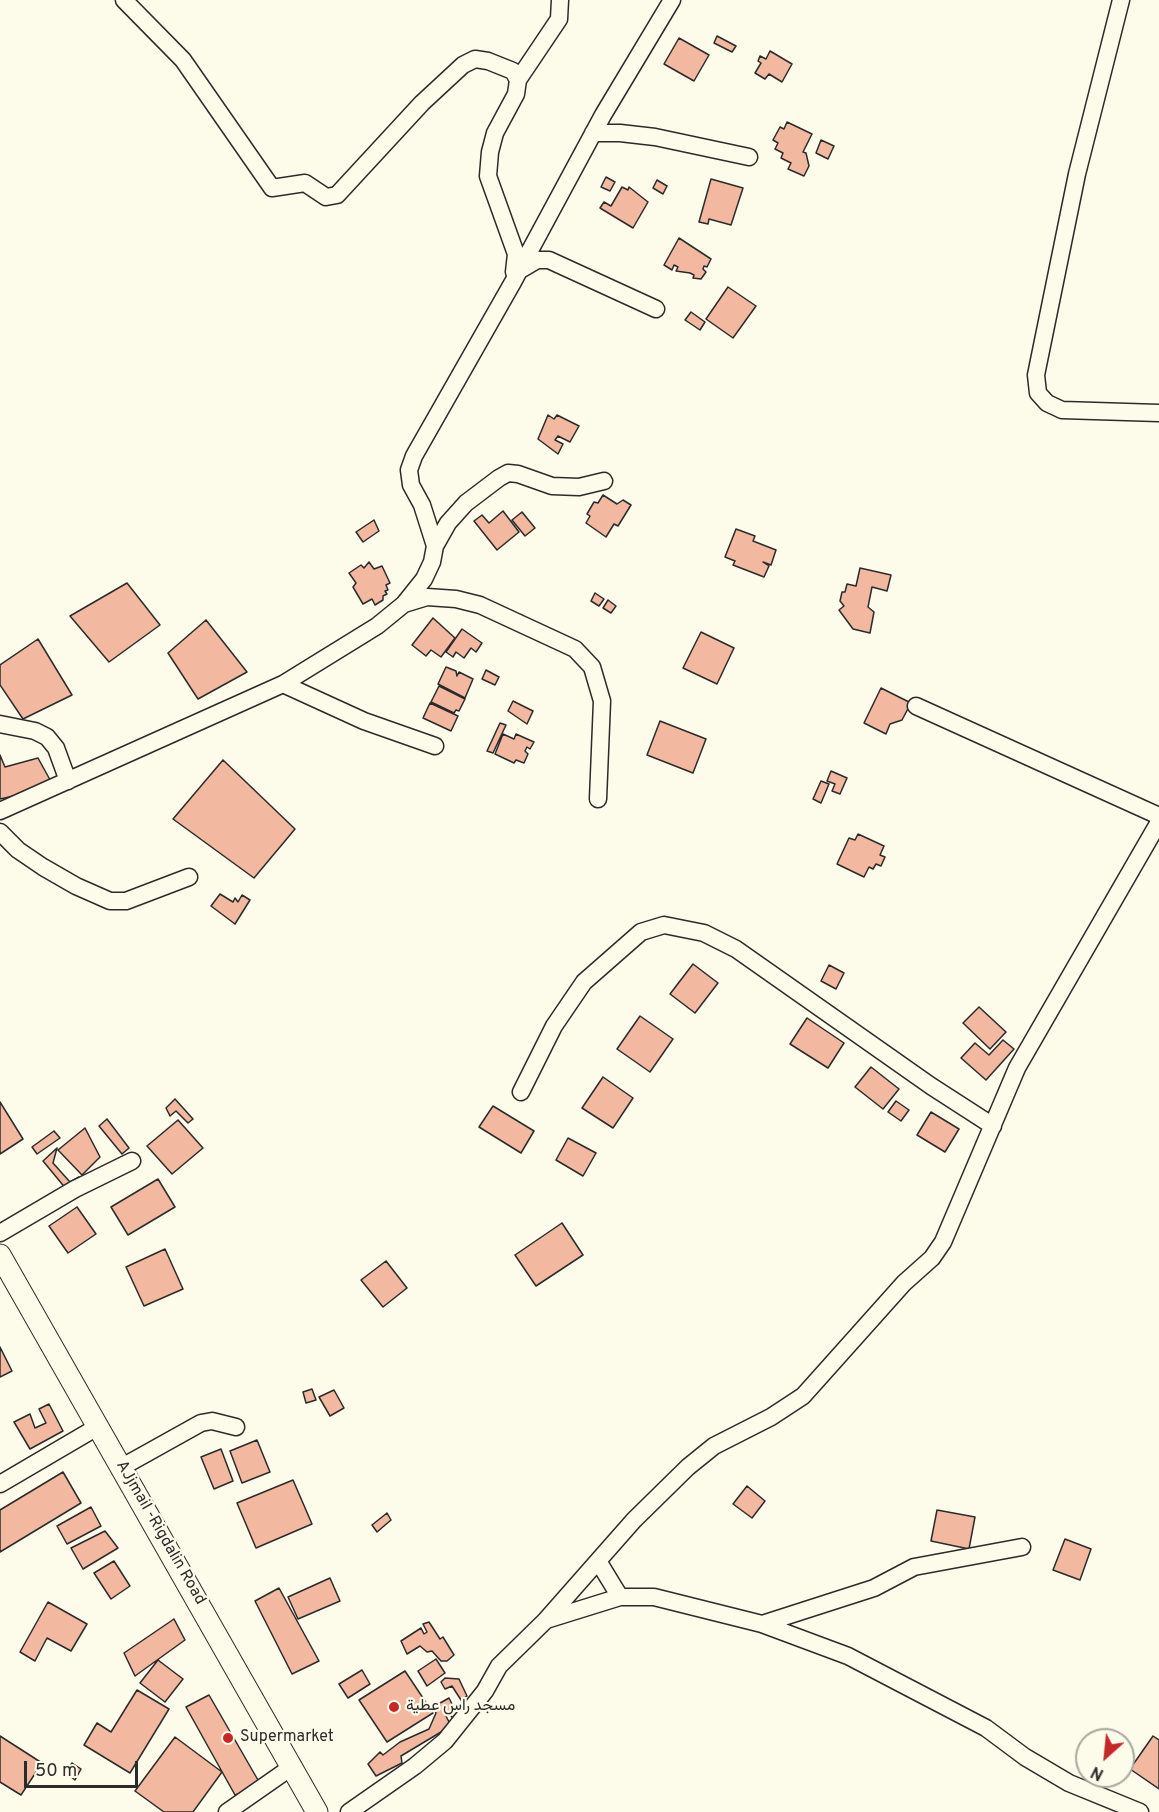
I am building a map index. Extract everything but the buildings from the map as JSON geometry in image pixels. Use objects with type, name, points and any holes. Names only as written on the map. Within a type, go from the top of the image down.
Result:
[{"type":"main road","name":"AJjmail -Rigdalin Road","points":[[0,1255],[293,1766],[317,1812]]},
{"type":"street","points":[[124,0],[183,60],[272,188],[305,183],[326,196],[337,195],[422,103],[463,65],[475,59],[488,61],[513,71],[518,80]]},
{"type":"street","points":[[516,277],[516,254],[488,176],[490,152],[495,133],[516,94],[518,80],[559,19],[560,0]]},
{"type":"street","points":[[435,546],[423,505],[411,485],[409,470],[593,133],[672,0]]},
{"type":"street","points":[[1121,0],[1077,174],[1036,375],[1038,393],[1047,403],[1062,410],[1159,413]]},
{"type":"street","points":[[593,133],[620,133],[655,138],[749,157]]},
{"type":"street","points":[[516,277],[537,260],[549,260],[656,309]]},
{"type":"street","points":[[0,811],[283,684],[377,626],[404,603],[424,579],[432,562],[435,546],[448,523],[466,503],[508,473],[518,474],[552,486],[579,488],[604,481]]},
{"type":"street","points":[[404,603],[427,597],[456,599],[480,605],[575,649],[592,667],[603,701],[598,799]]},
{"type":"street","points":[[283,684],[364,721],[435,746]]},
{"type":"street","points":[[916,705],[1159,816]]},
{"type":"street","points":[[0,723],[35,731],[47,737],[56,748],[68,781]]},
{"type":"street","points":[[350,1812],[415,1766],[445,1741],[485,1691],[499,1666],[545,1621],[634,1520],[697,1460],[714,1446],[771,1417],[802,1396],[904,1283],[932,1258],[943,1242],[1017,1068],[1118,890],[1155,838],[1159,822]]},
{"type":"street","points":[[0,832],[18,850],[43,867],[76,886],[110,901],[126,901],[189,877]]},
{"type":"street","points":[[521,1092],[554,1026],[584,982],[641,932],[664,925],[704,933],[736,949],[931,1086],[993,1126]]},
{"type":"street","points":[[0,1233],[75,1189],[132,1161]]},
{"type":"street","points":[[122,1467],[212,1420],[236,1427]]},
{"type":"street","points":[[0,1484],[99,1426]]},
{"type":"street","points":[[762,1624],[874,1588],[914,1567],[1022,1547]]},
{"type":"street","points":[[598,1561],[620,1597]]},
{"type":"street","points":[[545,1621],[620,1597],[654,1597],[762,1624],[848,1656],[921,1692],[986,1728],[1069,1783],[1140,1812]]},
{"type":"street","points":[[227,1812],[293,1766]]},
{"type":"place","name":"مسجد راس عطية","points":[[394,1707]]},
{"type":"place","name":"Supermarket","points":[[228,1738]]}]
